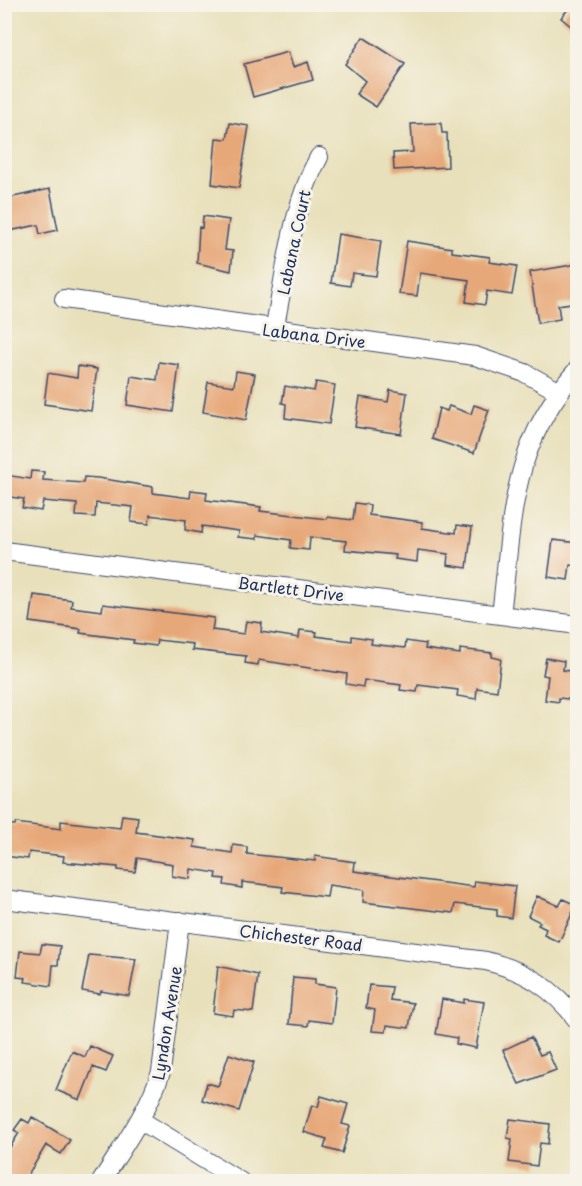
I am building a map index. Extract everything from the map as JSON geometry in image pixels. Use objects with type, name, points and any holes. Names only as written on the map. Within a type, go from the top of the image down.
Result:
[{"type":"street","name":"Labana Court","points":[[274,330],[307,179],[319,157]]},
{"type":"street","name":"Labana Drive","points":[[64,299],[274,330],[475,356],[525,373],[558,391]]},
{"type":"street","points":[[501,615],[521,467],[536,427],[558,391],[578,369]]},
{"type":"street","name":"Bartlett Drive","points":[[4,551],[578,625]]},
{"type":"street","name":"Chichester Road","points":[[4,899],[486,961],[510,967],[546,986],[565,1004],[578,1021]]},
{"type":"street","name":"Lyndon Avenue","points":[[101,1182],[140,1120],[154,1091],[163,1062],[180,921]]},
{"type":"street","points":[[140,1120],[241,1182]]},
{"type":"building","points":[[572,4],[578,4],[578,32],[561,18]]},
{"type":"building","points":[[363,37],[405,64],[376,107],[356,94],[365,81],[345,64]]},
{"type":"building","points":[[288,52],[293,67],[308,62],[313,80],[253,97],[244,64]]},
{"type":"building","points":[[230,123],[249,126],[239,188],[212,184],[216,138],[227,139]]},
{"type":"building","points":[[441,123],[442,133],[447,133],[448,167],[394,170],[393,153],[413,152],[411,124]]},
{"type":"building","points":[[50,189],[58,230],[40,234],[38,225],[9,231],[4,199]]},
{"type":"building","points":[[203,216],[229,220],[225,250],[233,251],[231,271],[197,263],[199,227],[202,228]]},
{"type":"building","points":[[338,234],[381,241],[376,276],[352,273],[350,286],[331,283]]},
{"type":"building","points":[[407,241],[452,248],[452,252],[490,257],[489,262],[517,266],[512,295],[487,291],[485,305],[466,302],[469,280],[420,273],[417,296],[399,294]]},
{"type":"building","points":[[578,264],[578,302],[558,305],[560,319],[538,323],[530,272]]},
{"type":"building","points":[[159,362],[179,365],[173,412],[127,405],[131,376],[157,380]]},
{"type":"building","points":[[78,366],[97,369],[91,411],[44,404],[48,373],[77,378]]},
{"type":"building","points":[[236,371],[255,374],[246,420],[203,412],[208,382],[234,386]]},
{"type":"building","points":[[316,382],[335,385],[329,424],[285,418],[286,404],[282,403],[285,386],[314,391]]},
{"type":"building","points":[[390,390],[407,393],[401,434],[355,427],[360,397],[388,402]]},
{"type":"building","points":[[474,405],[489,410],[474,453],[432,439],[439,408],[447,411],[449,406],[471,414]]},
{"type":"building","points":[[31,471],[44,472],[43,480],[83,483],[84,477],[98,478],[153,487],[153,493],[190,498],[191,490],[207,492],[206,500],[261,507],[260,511],[353,520],[355,503],[370,505],[369,515],[422,522],[422,528],[456,533],[457,525],[472,527],[467,568],[447,565],[448,554],[418,550],[417,562],[395,559],[396,555],[345,550],[346,541],[310,537],[309,550],[290,548],[291,540],[257,535],[257,539],[238,537],[239,531],[202,526],[201,533],[185,530],[186,520],[150,515],[149,524],[131,522],[133,507],[96,503],[95,517],[76,516],[77,504],[43,501],[41,511],[22,508],[24,499],[4,496],[6,475],[30,479]]},
{"type":"building","points":[[553,540],[578,543],[578,566],[570,565],[568,580],[548,577]]},
{"type":"building","points":[[34,595],[72,600],[71,607],[102,611],[103,604],[214,618],[212,630],[244,634],[246,621],[262,623],[261,632],[299,638],[300,630],[317,632],[316,636],[352,641],[352,636],[372,639],[371,644],[405,648],[406,641],[426,644],[425,649],[460,654],[460,649],[492,653],[492,657],[501,659],[497,691],[477,688],[476,699],[457,696],[458,690],[418,685],[417,692],[400,690],[401,685],[364,680],[363,687],[346,684],[347,674],[259,660],[258,665],[245,663],[246,656],[192,650],[193,644],[157,640],[156,646],[133,643],[134,640],[80,633],[81,629],[30,622]]},
{"type":"building","points":[[546,658],[564,661],[563,670],[578,672],[578,700],[559,698],[559,702],[545,700],[548,676],[543,675]]},
{"type":"building","points":[[122,815],[138,817],[136,832],[195,840],[194,847],[232,853],[233,845],[247,847],[247,854],[315,861],[315,856],[355,862],[354,871],[474,887],[475,881],[515,886],[511,918],[497,916],[497,909],[455,904],[453,913],[363,902],[364,890],[329,885],[327,897],[282,892],[283,887],[242,882],[242,888],[224,885],[225,879],[216,878],[217,873],[191,869],[190,879],[172,876],[173,864],[137,858],[135,872],[118,870],[118,867],[63,862],[64,856],[29,852],[28,859],[4,856],[4,824],[15,825],[16,823],[61,829],[61,821],[120,828]]},
{"type":"building","points":[[537,896],[559,906],[563,899],[576,905],[559,942],[544,935],[546,929],[538,925],[540,922],[528,916]]},
{"type":"building","points":[[42,944],[60,946],[58,965],[53,965],[51,986],[25,982],[26,978],[17,977],[20,951],[40,953]]},
{"type":"building","points":[[89,955],[136,959],[129,996],[101,991],[100,994],[82,991]]},
{"type":"building","points":[[218,966],[258,975],[253,1012],[234,1010],[233,1016],[213,1013]]},
{"type":"building","points":[[293,977],[315,979],[315,984],[336,987],[332,1023],[309,1020],[308,1026],[289,1024]]},
{"type":"building","points":[[369,985],[392,987],[390,1000],[413,1003],[409,1028],[387,1025],[386,1032],[372,1031],[375,1010],[366,1008]]},
{"type":"building","points":[[442,999],[464,1003],[464,999],[484,1002],[476,1048],[456,1044],[457,1038],[436,1034]]},
{"type":"building","points":[[531,1037],[540,1055],[548,1052],[556,1070],[519,1084],[503,1050]]},
{"type":"building","points":[[90,1046],[113,1056],[106,1072],[93,1067],[80,1100],[56,1090],[72,1051],[85,1057]]},
{"type":"building","points":[[229,1054],[254,1062],[239,1111],[202,1100],[207,1083],[218,1086]]},
{"type":"building","points":[[321,1096],[348,1104],[342,1124],[350,1126],[342,1153],[324,1148],[327,1139],[304,1132],[312,1105],[318,1107]]},
{"type":"building","points":[[32,1117],[70,1140],[61,1154],[46,1145],[24,1182],[4,1182],[4,1157],[19,1133],[14,1130],[22,1119],[29,1123]]},
{"type":"building","points":[[510,1119],[550,1124],[548,1144],[540,1143],[537,1166],[509,1162],[512,1139],[507,1138]]}]
